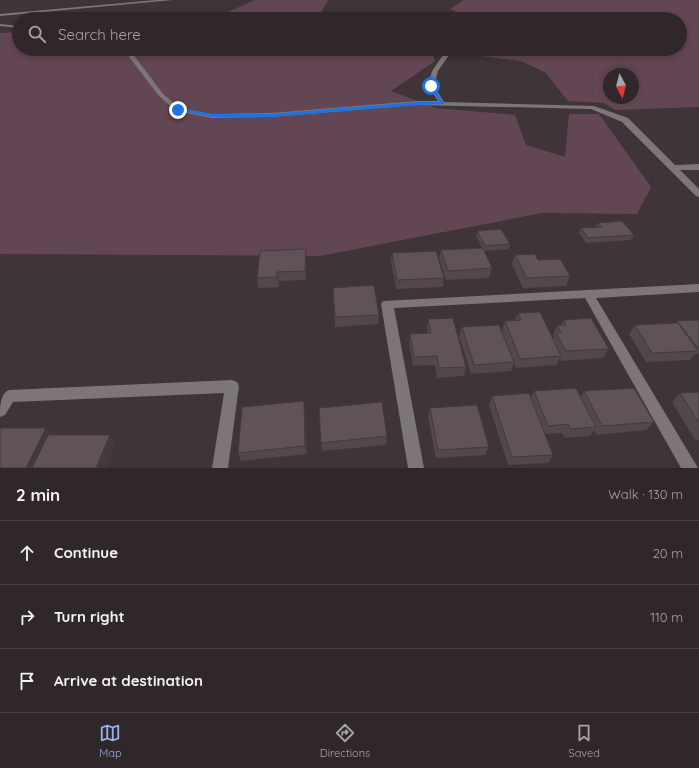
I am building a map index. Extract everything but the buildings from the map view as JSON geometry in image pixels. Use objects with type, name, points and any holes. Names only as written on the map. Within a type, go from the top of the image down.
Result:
[{"type":"street","points":[[125,4],[146,0]]},
{"type":"street","points":[[34,12],[171,0]]},
{"type":"street","points":[[0,15],[12,14]]},
{"type":"street","points":[[0,25],[12,26]]},
{"type":"street","points":[[131,56],[161,95],[178,110],[212,116],[271,115],[417,103],[592,107],[625,120],[699,194]]},
{"type":"street","points":[[442,103],[431,86],[435,71],[445,56]]},
{"type":"street","points":[[673,168],[699,167]]},
{"type":"street","points":[[416,468],[387,304],[699,288]]},
{"type":"street","points":[[588,294],[690,468]]},
{"type":"street","points":[[0,410],[9,396],[232,386],[220,468]]},
{"type":"shaded area","points":[[255,0],[328,0],[322,12],[228,12]]},
{"type":"shaded area","points":[[462,0],[699,0],[699,107],[616,110],[606,104],[639,104],[639,68],[603,68],[603,103],[568,101],[546,73],[521,61],[481,56],[687,56],[687,12],[457,12],[450,9],[463,1]]},
{"type":"shaded area","points":[[12,32],[12,56],[433,56],[435,61],[391,91],[436,108],[515,115],[526,145],[565,157],[569,114],[599,114],[651,187],[637,214],[542,213],[320,256],[0,254],[0,33]]},
{"type":"route","points":[[178,110],[212,116],[271,115],[417,103],[442,103],[431,86]]}]
